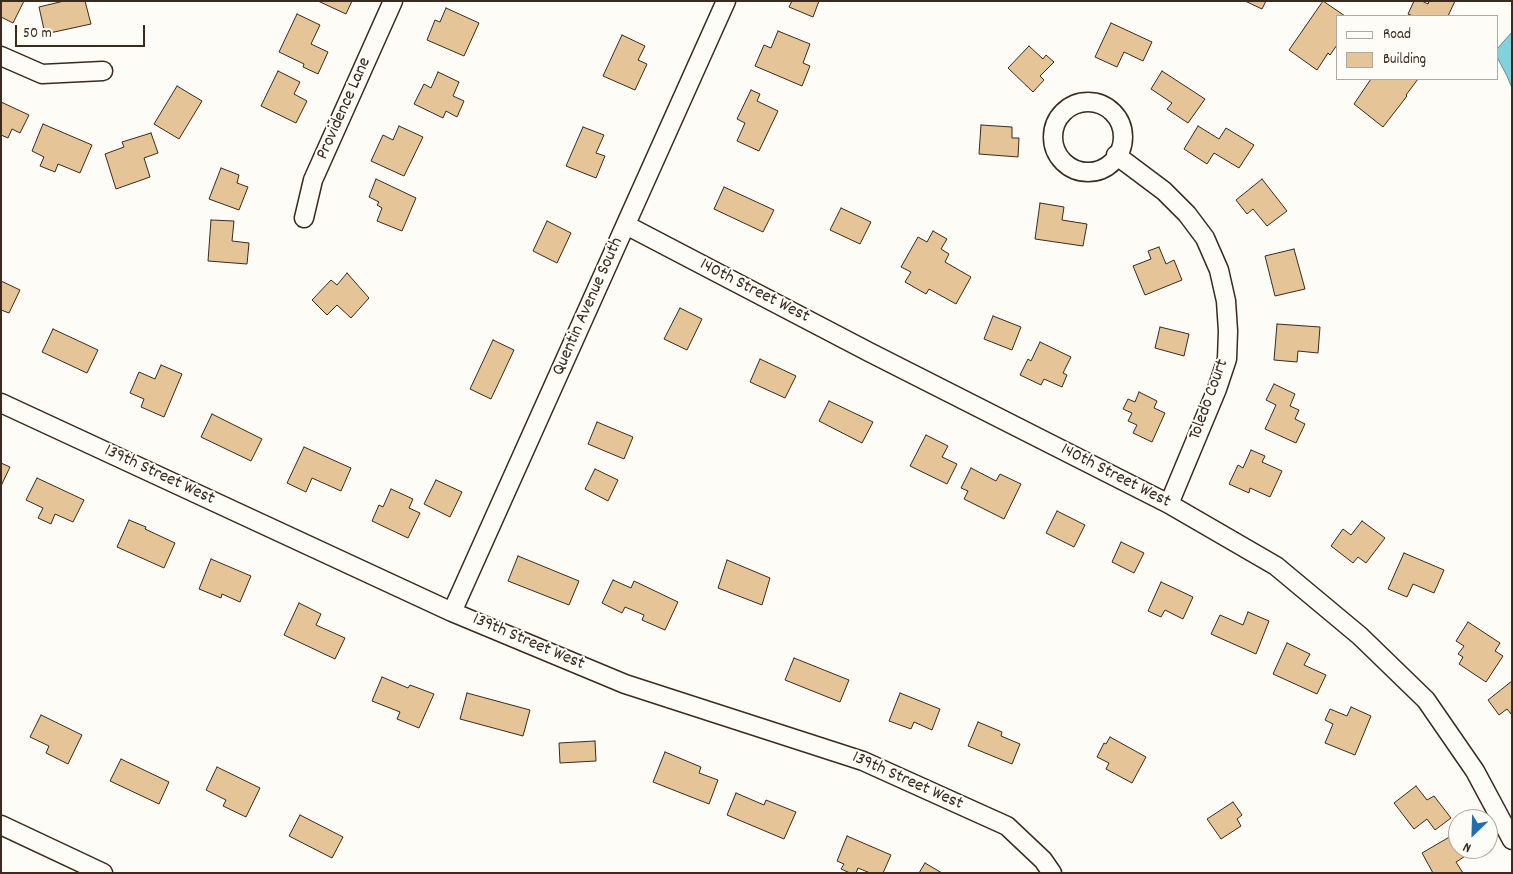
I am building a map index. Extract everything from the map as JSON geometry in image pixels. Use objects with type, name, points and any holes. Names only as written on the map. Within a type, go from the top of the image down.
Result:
[{"type":"street","name":"Providence Lane","points":[[304,218],[313,180],[393,1]]},
{"type":"street","name":"Quentin Avenue South","points":[[452,612],[726,1]]},
{"type":"street","points":[[1,56],[42,74],[103,71]]},
{"type":"street","name":"Toledo Court","points":[[1116,155],[1164,191],[1188,214],[1205,238],[1219,270],[1226,301],[1227,359],[1217,389],[1169,504]]},
{"type":"street","name":"140th Street West","points":[[626,225],[1169,504],[1276,566],[1360,636],[1426,700],[1475,771],[1512,840]]},
{"type":"street","name":"139th Street West","points":[[1,402],[452,612],[625,684],[863,761],[1007,826],[1042,860],[1052,873]]},
{"type":"street","points":[[1,826],[103,873]]},
{"type":"water","points":[[1512,32],[1512,88],[1498,59],[1498,48]]},
{"type":"building","points":[[1,1],[24,1],[13,23],[1,17]]},
{"type":"building","points":[[64,1],[85,1],[91,24],[45,34],[39,7]]},
{"type":"building","points":[[318,1],[352,1],[346,14]]},
{"type":"building","points":[[792,1],[819,1],[813,17],[789,7]]},
{"type":"building","points":[[1245,1],[1266,1],[1262,9]]},
{"type":"building","points":[[1323,1],[1344,15],[1336,15],[1336,46],[1330,55],[1328,53],[1317,70],[1289,50]]},
{"type":"building","points":[[1414,1],[1422,1],[1428,4],[1429,1],[1455,1],[1448,15],[1408,14]]},
{"type":"building","points":[[446,8],[479,23],[464,56],[427,40],[435,20],[440,22]]},
{"type":"building","points":[[297,14],[320,25],[311,44],[328,52],[318,74],[303,67],[304,64],[279,52]]},
{"type":"building","points":[[1111,23],[1152,42],[1143,61],[1124,52],[1117,67],[1095,57]]},
{"type":"building","points":[[778,31],[810,44],[803,63],[810,66],[802,86],[755,66],[764,45],[771,48]]},
{"type":"building","points":[[622,35],[645,46],[638,60],[647,64],[635,90],[603,76]]},
{"type":"building","points":[[1029,46],[1043,59],[1046,55],[1054,62],[1040,76],[1044,80],[1033,92],[1008,68]]},
{"type":"building","points":[[278,71],[300,82],[294,94],[307,101],[296,123],[261,106]]},
{"type":"building","points":[[1162,71],[1205,99],[1188,123],[1167,109],[1172,103],[1151,89]]},
{"type":"building","points":[[438,72],[459,82],[453,96],[464,101],[457,117],[446,111],[443,118],[414,104],[424,84],[431,88]]},
{"type":"building","points":[[1370,80],[1417,80],[1383,127],[1354,104]]},
{"type":"building","points":[[177,86],[202,101],[179,139],[154,124]]},
{"type":"building","points":[[751,90],[760,94],[757,101],[778,111],[759,151],[737,141],[745,123],[737,119]]},
{"type":"building","points":[[1,102],[29,115],[20,133],[12,129],[8,138],[1,135]]},
{"type":"building","points":[[43,124],[92,145],[80,173],[58,164],[55,172],[40,166],[44,157],[32,151]]},
{"type":"building","points":[[981,125],[1012,127],[1012,138],[1019,138],[1018,157],[979,154]]},
{"type":"building","points":[[399,126],[423,137],[404,176],[371,161],[383,135],[393,140]]},
{"type":"building","points":[[1198,126],[1219,139],[1226,128],[1254,145],[1239,168],[1214,153],[1207,164],[1184,149]]},
{"type":"building","points":[[583,127],[604,135],[596,153],[605,156],[596,178],[566,166]]},
{"type":"building","points":[[151,133],[158,153],[144,158],[150,177],[116,189],[105,154],[124,147],[122,142]]},
{"type":"building","points":[[221,168],[239,175],[237,183],[248,187],[239,210],[209,199]]},
{"type":"building","points":[[376,179],[416,198],[402,231],[377,221],[382,208],[377,205],[379,202],[369,197]]},
{"type":"building","points":[[1262,179],[1287,211],[1267,226],[1253,209],[1247,214],[1236,200]]},
{"type":"building","points":[[724,187],[774,210],[763,232],[714,209]]},
{"type":"building","points":[[1040,203],[1064,207],[1062,220],[1087,224],[1083,246],[1035,239]]},
{"type":"building","points":[[841,208],[871,222],[860,244],[830,230]]},
{"type":"building","points":[[211,220],[234,221],[232,241],[249,243],[247,264],[208,261]]},
{"type":"building","points":[[547,221],[571,233],[557,263],[533,251]]},
{"type":"building","points":[[933,231],[947,239],[941,249],[949,254],[945,262],[971,277],[956,304],[929,289],[926,294],[905,282],[911,272],[901,267],[918,237],[927,242]]},
{"type":"building","points":[[1159,247],[1166,264],[1174,260],[1182,280],[1145,295],[1133,266],[1151,259],[1148,251]]},
{"type":"building","points":[[1294,249],[1305,289],[1275,296],[1265,256]]},
{"type":"building","points":[[347,273],[369,298],[351,318],[337,305],[327,315],[312,300],[331,280],[337,285]]},
{"type":"building","points":[[1,281],[20,290],[9,313],[1,310]]},
{"type":"building","points":[[680,308],[702,319],[687,350],[664,339]]},
{"type":"building","points":[[993,316],[1021,327],[1012,350],[984,339]]},
{"type":"building","points":[[1277,324],[1320,327],[1318,353],[1298,351],[1297,362],[1274,360]]},
{"type":"building","points":[[1160,327],[1189,334],[1184,356],[1155,348]]},
{"type":"building","points":[[53,329],[98,350],[87,373],[42,352]]},
{"type":"building","points":[[493,340],[514,350],[491,399],[470,389]]},
{"type":"building","points":[[1040,342],[1071,357],[1063,373],[1067,375],[1062,387],[1044,379],[1041,385],[1020,375],[1028,359],[1031,361]]},
{"type":"building","points":[[760,359],[796,376],[785,398],[750,382]]},
{"type":"building","points":[[161,365],[182,374],[164,417],[141,407],[144,399],[130,393],[139,372],[155,379]]},
{"type":"building","points":[[1274,384],[1295,394],[1290,406],[1299,410],[1295,419],[1305,424],[1296,443],[1265,429],[1276,405],[1266,400]]},
{"type":"building","points":[[1139,392],[1157,401],[1154,408],[1165,413],[1152,442],[1133,433],[1137,425],[1128,421],[1132,413],[1123,409],[1128,399],[1135,402]]},
{"type":"building","points":[[829,401],[873,422],[862,443],[819,421]]},
{"type":"building","points":[[212,414],[262,439],[251,461],[201,437]]},
{"type":"building","points":[[597,422],[633,437],[624,459],[588,444]]},
{"type":"building","points":[[926,435],[948,446],[942,457],[957,464],[947,484],[910,466]]},
{"type":"building","points":[[304,447],[351,468],[341,491],[312,478],[306,492],[287,483]]},
{"type":"building","points":[[1251,450],[1265,456],[1262,462],[1282,471],[1270,497],[1250,488],[1249,493],[1229,484],[1238,465],[1243,468]]},
{"type":"building","points":[[1,463],[10,467],[1,486]]},
{"type":"building","points":[[971,468],[996,481],[1000,474],[1021,484],[1004,519],[964,499],[968,491],[961,488]]},
{"type":"building","points":[[595,469],[618,480],[608,501],[585,489]]},
{"type":"building","points":[[37,478],[84,500],[73,522],[55,514],[51,524],[38,518],[43,508],[26,500]]},
{"type":"building","points":[[436,480],[462,492],[450,517],[424,504]]},
{"type":"building","points":[[391,489],[413,499],[409,508],[420,513],[408,538],[372,521],[379,505],[383,507]]},
{"type":"building","points":[[1057,511],[1085,525],[1074,547],[1046,533]]},
{"type":"building","points":[[129,520],[175,543],[164,568],[117,547]]},
{"type":"building","points":[[1362,521],[1385,538],[1366,563],[1358,557],[1353,563],[1331,546],[1343,529],[1351,535]]},
{"type":"building","points":[[1121,542],[1144,553],[1134,573],[1112,562]]},
{"type":"building","points":[[1404,553],[1444,570],[1434,593],[1413,584],[1407,597],[1388,589]]},
{"type":"building","points":[[518,556],[579,581],[569,605],[508,581]]},
{"type":"building","points":[[211,559],[251,576],[240,602],[222,594],[221,598],[199,589]]},
{"type":"building","points":[[727,560],[770,578],[762,605],[718,588]]},
{"type":"building","points":[[613,580],[631,588],[634,581],[678,602],[665,630],[642,620],[644,615],[625,607],[622,613],[602,603]]},
{"type":"building","points":[[1161,582],[1193,597],[1183,619],[1165,610],[1161,617],[1148,611]]},
{"type":"building","points":[[299,603],[321,614],[316,625],[345,638],[335,659],[284,635]]},
{"type":"building","points":[[1248,612],[1269,621],[1256,654],[1211,634],[1220,615],[1243,625]]},
{"type":"building","points":[[1468,622],[1500,643],[1495,651],[1503,656],[1486,682],[1459,664],[1463,657],[1458,654],[1464,646],[1456,641]]},
{"type":"building","points":[[1287,643],[1310,654],[1304,665],[1326,675],[1317,694],[1273,674]]},
{"type":"building","points":[[794,658],[849,680],[840,702],[785,680]]},
{"type":"building","points":[[382,677],[408,688],[410,685],[434,694],[419,728],[397,719],[400,712],[372,701]]},
{"type":"building","points":[[1512,681],[1512,715],[1507,709],[1499,715],[1488,700]]},
{"type":"building","points":[[467,693],[530,710],[523,736],[460,719]]},
{"type":"building","points":[[900,693],[940,709],[932,730],[914,722],[911,729],[889,721]]},
{"type":"building","points":[[1351,707],[1371,716],[1355,755],[1325,743],[1333,724],[1325,720],[1330,709],[1347,716]]},
{"type":"building","points":[[41,715],[82,735],[68,764],[46,753],[49,746],[30,737]]},
{"type":"building","points":[[978,722],[1002,732],[1001,736],[1020,744],[1012,764],[968,746]]},
{"type":"building","points":[[1110,737],[1146,757],[1132,783],[1106,769],[1109,763],[1097,757],[1104,743],[1106,744]]},
{"type":"building","points":[[595,741],[596,761],[560,763],[559,743]]},
{"type":"building","points":[[665,752],[701,767],[699,773],[718,780],[709,804],[653,782]]},
{"type":"building","points":[[121,759],[169,782],[159,804],[110,781]]},
{"type":"building","points":[[217,767],[260,788],[246,817],[223,806],[226,800],[206,790]]},
{"type":"building","points":[[1416,786],[1427,800],[1434,796],[1448,814],[1448,820],[1435,830],[1427,819],[1414,829],[1394,803]]},
{"type":"building","points":[[736,793],[764,805],[766,800],[796,812],[784,839],[727,815]]},
{"type":"building","points":[[1233,802],[1242,815],[1237,819],[1241,826],[1221,839],[1207,819]]},
{"type":"building","points":[[300,815],[343,837],[332,858],[289,836]]},
{"type":"building","points":[[847,836],[891,855],[883,873],[870,873],[858,868],[856,873],[850,873],[841,869],[844,864],[837,861]]},
{"type":"building","points":[[1448,838],[1448,859],[1461,859],[1456,862],[1463,873],[1433,873],[1422,853]]},
{"type":"building","points":[[925,863],[942,873],[919,873]]}]
